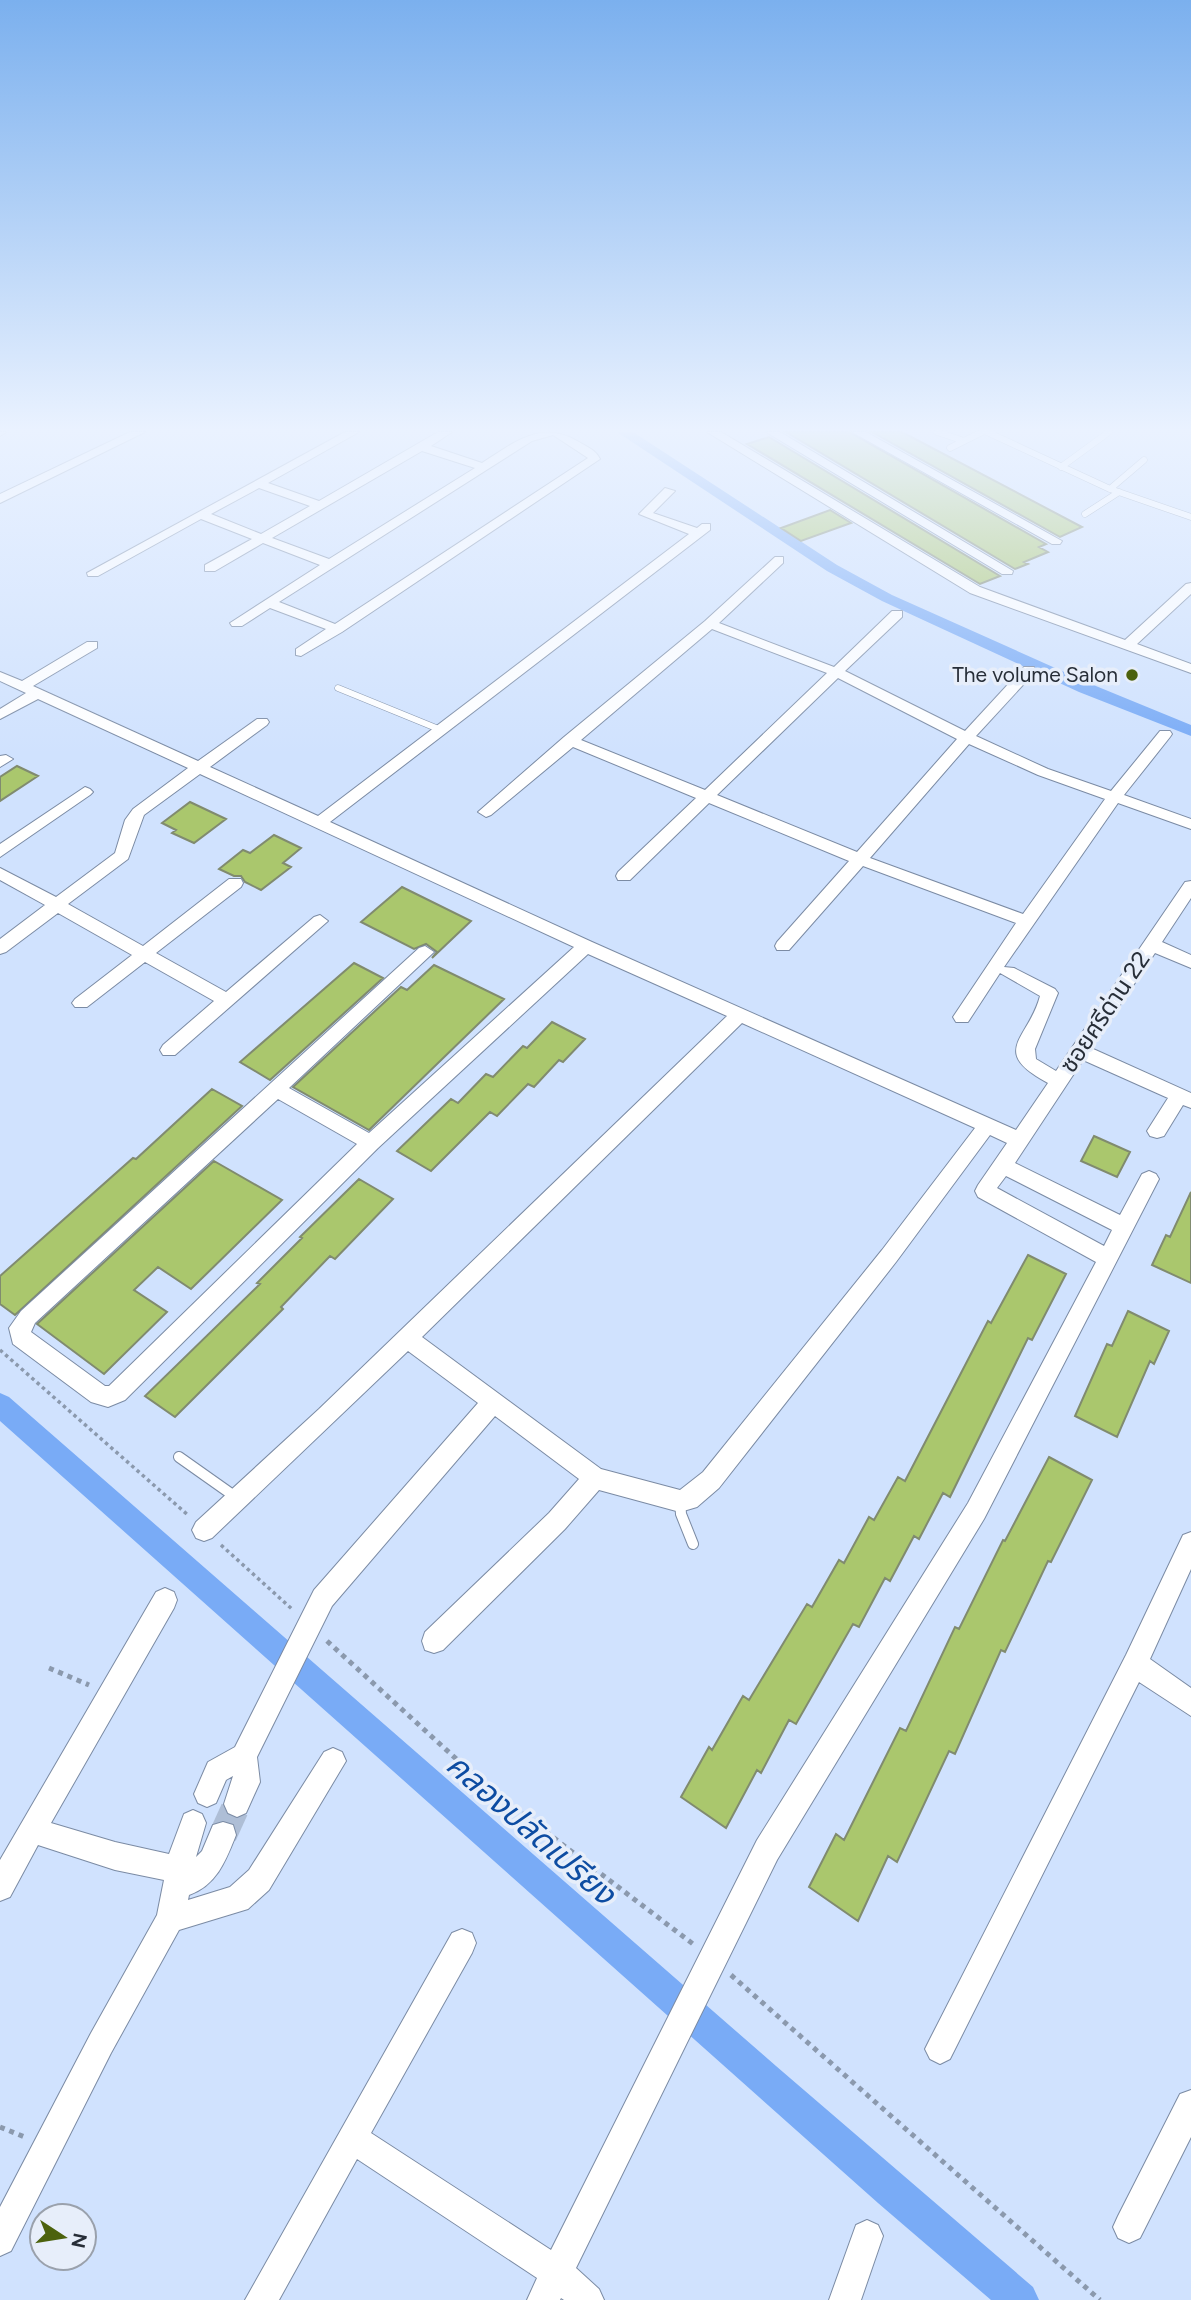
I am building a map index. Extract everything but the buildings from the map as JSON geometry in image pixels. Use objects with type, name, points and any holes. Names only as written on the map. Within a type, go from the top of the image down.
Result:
[{"type":"street","points":[[93,573],[156,539]]},
{"type":"street","points":[[210,568],[259,539]]},
{"type":"street","points":[[265,539],[331,564]]},
{"type":"street","points":[[237,623],[370,539]]},
{"type":"street","points":[[301,652],[473,539]]},
{"type":"street","points":[[319,822],[690,539]]},
{"type":"street","points":[[891,539],[975,590],[1190,668]]},
{"type":"street","points":[[953,539],[1007,571]]},
{"type":"street","points":[[486,812],[710,624],[779,560]]},
{"type":"street","points":[[1127,646],[1191,587]]},
{"type":"street","points":[[270,603],[337,629]]},
{"type":"street","points":[[624,876],[897,614]]},
{"type":"street","points":[[710,624],[836,672],[965,737],[1043,772],[1191,824]]},
{"type":"street","points":[[0,715],[92,645]]},
{"type":"street","points":[[783,946],[861,860],[965,737],[1029,670]]},
{"type":"street","points":[[0,676],[586,946],[1020,1140]]},
{"type":"street","points":[[0,948],[122,855],[138,812],[262,722]]},
{"type":"street","points":[[962,1017],[1115,796],[1165,734]]},
{"type":"street","points":[[569,740],[861,860],[1026,921]]},
{"type":"street","points":[[0,852],[85,792]]},
{"type":"street","points":[[0,873],[145,952],[226,1000]]},
{"type":"street","points":[[81,1003],[234,883]]},
{"type":"street","name":"ซอยศรีด่าน 22","points":[[1107,1258],[985,1191],[1191,886]]},
{"type":"street","points":[[169,1050],[320,921]]},
{"type":"street","points":[[1150,944],[1191,962]]},
{"type":"street","points":[[425,952],[28,1317],[20,1328],[21,1337],[99,1395],[117,1393],[371,1143],[586,946]]},
{"type":"street","points":[[1008,972],[1049,993],[1027,1040],[1025,1054],[1029,1062],[1059,1081]]},
{"type":"street","points":[[204,1530],[407,1338],[741,1013]]},
{"type":"street","points":[[1079,1050],[1185,1099],[1157,1131]]},
{"type":"street","points":[[276,1089],[371,1143]]},
{"type":"street","points":[[407,1338],[595,1478],[680,1501],[689,1499],[711,1480],[889,1256],[988,1124]]},
{"type":"street","points":[[1002,1165],[1124,1226]]},
{"type":"street","points":[[543,2300],[767,1850],[976,1511],[1149,1179]]},
{"type":"street","points":[[237,1804],[247,1782],[244,1756],[323,1598],[493,1402]]},
{"type":"street","points":[[434,1641],[557,1521],[595,1478]]},
{"type":"street","points":[[940,2049],[1135,1664],[1191,1543]]},
{"type":"street","points":[[0,1886],[165,1600]]},
{"type":"street","points":[[1135,1664],[1191,1703]]},
{"type":"street","points":[[207,1794],[217,1771],[244,1756]]},
{"type":"street","points":[[170,1919],[238,1899],[259,1881],[333,1760]]},
{"type":"street","points":[[0,2240],[101,2043],[170,1919],[185,1878],[184,1847],[193,1824]]},
{"type":"street","points":[[32,1830],[185,1878],[212,1861],[223,1835]]},
{"type":"street","points":[[261,2300],[462,1943]]},
{"type":"street","points":[[1129,2228],[1191,2105]]},
{"type":"street","points":[[352,2139],[556,2272],[588,2300]]},
{"type":"street","points":[[845,2300],[867,2236]]},
{"type":"lane","points":[[338,688],[440,730]]},
{"type":"lane","points":[[179,1457],[238,1499]]},
{"type":"lane","points":[[680,1501],[693,1544]]},
{"type":"path","points":[[0,1350],[298,1615]]},
{"type":"path","points":[[317,1632],[487,1787],[713,1954],[1100,2300]]},
{"type":"path","points":[[49,1668],[110,1694]]},
{"type":"waterway","points":[[788,539],[832,568],[887,598],[1085,688],[1191,731]]},
{"type":"waterway","name":"คลองปลัดเปรียง","points":[[0,1405],[636,1967],[1020,2300]]},
{"type":"tunnel","points":[[223,1835],[237,1804]]},
{"type":"place","name":"The volume Salon","points":[[1132,675]]}]
